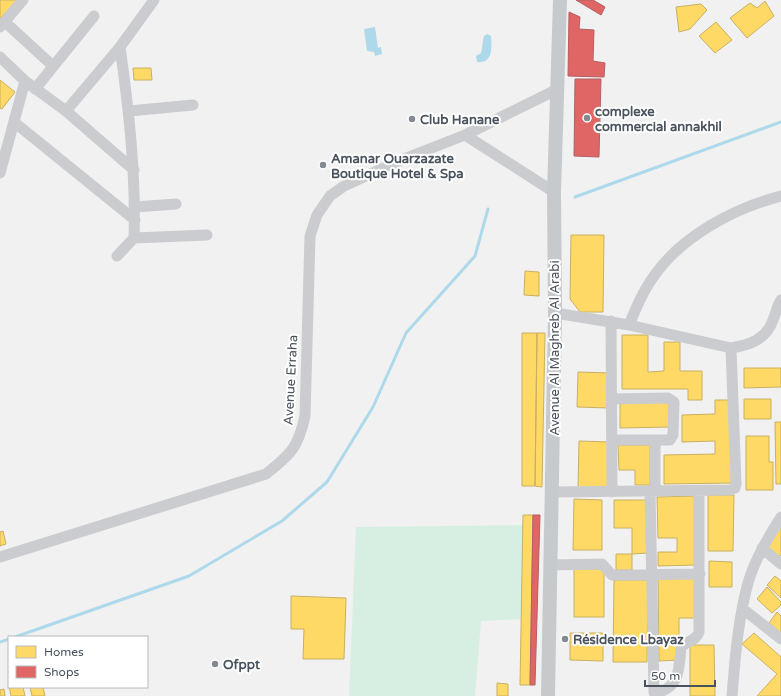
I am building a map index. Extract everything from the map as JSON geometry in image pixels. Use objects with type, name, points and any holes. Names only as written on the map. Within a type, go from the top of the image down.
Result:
[{"type":"main road","name":"Avenue Al Maghreb Al Arabi","points":[[548,696],[555,313],[554,192],[560,0]]},
{"type":"street","points":[[24,0],[2,25],[53,66]]},
{"type":"street","points":[[66,111],[120,47],[152,1]]},
{"type":"street","points":[[35,89],[94,16]]},
{"type":"street","points":[[117,256],[134,238],[135,220],[134,170],[129,111],[120,47]]},
{"type":"street","points":[[0,57],[25,81],[66,111],[134,170]]},
{"type":"street","points":[[0,173],[25,81]]},
{"type":"street","name":"Avenue Erraha","points":[[0,557],[266,474],[290,455],[301,433],[305,416],[310,236],[317,215],[330,196],[344,186],[401,160],[465,135],[556,90]]},
{"type":"street","points":[[129,111],[194,105]]},
{"type":"street","points":[[14,122],[135,220]]},
{"type":"street","points":[[465,135],[554,192]]},
{"type":"street","points":[[629,325],[653,276],[677,250],[690,239],[729,216],[781,196]]},
{"type":"street","points":[[135,207],[176,204]]},
{"type":"street","points":[[134,238],[208,235]]},
{"type":"street","points":[[555,313],[611,321],[731,348],[752,343],[765,334],[772,322],[781,300]]},
{"type":"street","points":[[611,321],[612,492]]},
{"type":"street","points":[[552,492],[652,492],[733,489],[736,484],[731,348]]},
{"type":"street","points":[[611,399],[668,398],[672,400],[672,438],[668,441],[612,440]]},
{"type":"street","points":[[655,441],[652,492],[654,693],[662,692],[675,682],[678,673],[681,648],[698,636],[700,491]]},
{"type":"street","points":[[732,696],[738,632],[748,583],[762,548],[781,517]]},
{"type":"street","points":[[762,548],[781,564]]},
{"type":"street","points":[[550,565],[602,564],[612,575],[700,574]]},
{"type":"street","points":[[743,609],[781,639]]},
{"type":"green space","points":[[523,525],[521,619],[481,621],[475,696],[349,696],[356,527]]},
{"type":"water","points":[[375,27],[378,48],[381,47],[382,54],[375,56],[374,52],[367,51],[364,29]]},
{"type":"water","points":[[487,34],[491,36],[491,50],[489,58],[482,62],[477,62],[476,56],[481,53],[484,36]]},
{"type":"building: Homes","points":[[0,0],[17,0],[0,19]]},
{"type":"building: Homes","points":[[765,1],[774,16],[747,38],[730,18],[750,3],[757,8]]},
{"type":"building: Homes","points":[[701,4],[707,10],[690,29],[679,32],[676,7]]},
{"type":"building: Homes","points":[[716,22],[732,40],[715,53],[699,36]]},
{"type":"building: Homes","points":[[133,68],[151,68],[152,80],[134,80]]},
{"type":"building: Homes","points":[[0,80],[15,92],[2,109],[0,108]]},
{"type":"building: Homes","points":[[571,235],[604,235],[603,312],[580,312],[570,299]]},
{"type":"building: Homes","points":[[525,271],[539,272],[539,296],[524,295]]},
{"type":"building: Homes","points":[[522,333],[537,333],[535,486],[522,486]]},
{"type":"building: Homes","points":[[537,333],[545,333],[542,487],[535,486]]},
{"type":"building: Homes","points":[[622,335],[648,335],[648,372],[664,371],[664,342],[680,342],[680,371],[702,371],[702,400],[688,400],[688,389],[622,389]]},
{"type":"building: Homes","points":[[744,368],[781,368],[781,387],[744,388]]},
{"type":"building: Homes","points":[[578,372],[610,373],[609,408],[577,407]]},
{"type":"building: Homes","points":[[744,399],[771,399],[771,419],[744,419]]},
{"type":"building: Homes","points":[[715,400],[731,400],[733,483],[664,484],[664,455],[715,454],[715,441],[682,442],[682,415],[715,414]]},
{"type":"building: Homes","points":[[669,402],[669,427],[620,428],[620,403]]},
{"type":"building: Homes","points":[[775,422],[781,422],[781,484],[776,484]]},
{"type":"building: Homes","points":[[746,436],[769,436],[769,462],[773,462],[773,490],[746,490]]},
{"type":"building: Homes","points":[[579,441],[610,442],[609,490],[578,489]]},
{"type":"building: Homes","points":[[618,445],[650,445],[650,485],[635,485],[635,470],[619,470]]},
{"type":"building: Homes","points":[[708,495],[734,495],[733,551],[708,551]]},
{"type":"building: Homes","points":[[697,496],[697,565],[658,566],[658,552],[677,552],[677,538],[658,538],[657,497]]},
{"type":"building: Homes","points":[[574,499],[602,500],[602,550],[573,550]]},
{"type":"building: Homes","points":[[614,500],[649,500],[649,553],[632,554],[632,528],[614,528]]},
{"type":"building: Homes","points":[[523,515],[533,515],[530,685],[520,685]]},
{"type":"building: Homes","points":[[781,522],[781,555],[778,557],[767,548]]},
{"type":"building: Homes","points":[[3,531],[6,544],[0,546],[0,532]]},
{"type":"building: Homes","points":[[616,554],[632,554],[632,570],[616,570]]},
{"type":"building: Homes","points":[[709,561],[732,562],[732,587],[709,587]]},
{"type":"building: Homes","points":[[574,569],[604,569],[604,617],[574,617]]},
{"type":"building: Homes","points":[[775,576],[781,581],[781,598],[767,585]]},
{"type":"building: Homes","points":[[658,577],[698,577],[699,618],[679,618],[679,660],[659,661]]},
{"type":"building: Homes","points":[[614,580],[648,580],[647,662],[613,662]]},
{"type":"building: Homes","points":[[767,587],[781,602],[781,605],[772,613],[757,599]]},
{"type":"building: Homes","points":[[291,596],[346,598],[344,659],[303,659],[304,629],[291,629]]},
{"type":"building: Homes","points":[[777,612],[781,616],[781,633],[769,623]]},
{"type":"building: Homes","points":[[570,633],[603,633],[603,661],[570,660]]},
{"type":"building: Homes","points":[[754,633],[781,657],[781,696],[757,696],[777,674],[742,644]]},
{"type":"building: Homes","points":[[690,645],[714,645],[715,696],[690,696]]},
{"type":"building: Homes","points":[[497,683],[508,684],[508,696],[497,696]]},
{"type":"building: Homes","points":[[9,688],[23,688],[25,696],[11,696]]},
{"type":"building: Homes","points":[[30,688],[43,688],[45,696],[32,696]]},
{"type":"building: Homes","points":[[4,689],[5,696],[0,696],[0,690]]},
{"type":"building: Shops","points":[[576,0],[593,0],[605,7],[601,15]]},
{"type":"building: Shops","points":[[569,12],[580,17],[579,29],[594,30],[593,61],[605,63],[604,77],[568,76]]},
{"type":"building: Shops","name":"complexe commercial annakhil","points":[[575,79],[601,79],[599,157],[574,156]]},
{"type":"building: Shops","points":[[533,515],[540,515],[535,685],[530,685]]},
{"type":"waterway","points":[[575,197],[781,122]]},
{"type":"waterway","points":[[18,636],[189,576],[282,521],[327,482],[373,407],[406,333],[475,256],[488,209]]},
{"type":"waterway","points":[[0,642],[8,639]]},
{"type":"place","name":"complexe commercial annakhil","points":[[587,118]]},
{"type":"place","name":"Club Hanane","points":[[412,119]]},
{"type":"place","name":"Amanar Ouarzazate Boutique Hotel & Spa","points":[[323,165]]},
{"type":"place","name":"Résidence Lbayaz","points":[[565,639]]},
{"type":"place","name":"Ofppt","points":[[215,664]]}]
